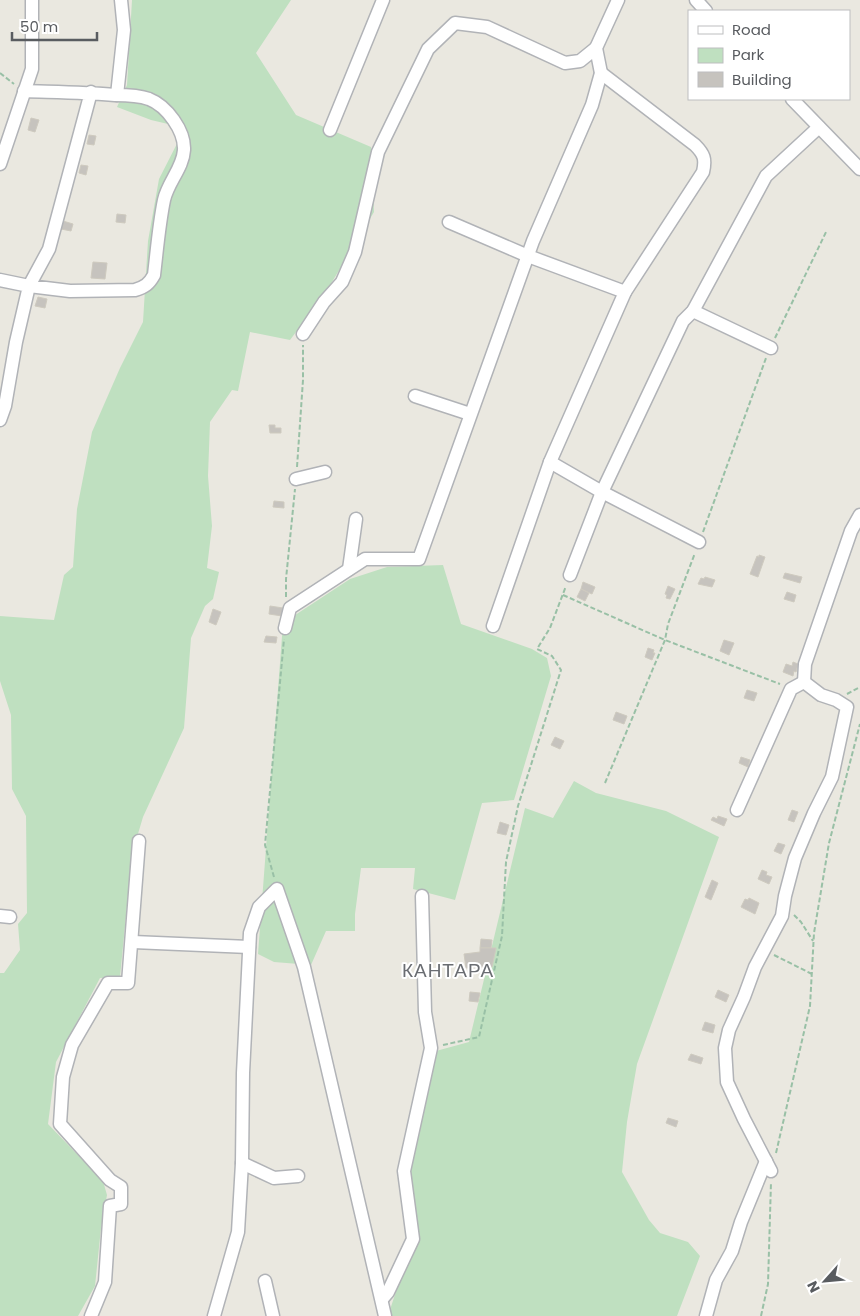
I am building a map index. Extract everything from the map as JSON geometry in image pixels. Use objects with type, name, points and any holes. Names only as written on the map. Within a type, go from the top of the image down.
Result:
[{"type":"street","points":[[0,164],[32,69],[32,0]]},
{"type":"street","points":[[117,95],[124,30],[120,0]]},
{"type":"street","points":[[330,130],[383,0]]},
{"type":"street","points":[[303,334],[324,302],[342,282],[355,252],[378,152],[428,49],[455,23],[487,27],[565,63],[580,61],[596,48],[618,0]]},
{"type":"street","points":[[696,0],[705,10]]},
{"type":"street","points":[[285,628],[290,608],[365,559],[419,559],[528,256],[592,105],[601,73],[596,48]]},
{"type":"street","points":[[494,626],[550,462],[625,292],[703,172],[705,161],[703,153],[695,145],[601,73]]},
{"type":"street","points":[[0,280],[28,286],[70,291],[134,290],[149,284],[154,275],[164,199],[184,150],[178,128],[161,107],[150,100],[137,96],[92,92],[24,91]]},
{"type":"street","points":[[0,420],[5,406],[28,286],[49,249],[92,92]]},
{"type":"street","points":[[793,100],[860,168]]},
{"type":"street","points":[[570,575],[602,492],[682,321],[693,311],[766,176],[819,127]]},
{"type":"street","points":[[449,222],[528,256],[625,292]]},
{"type":"street","points":[[693,311],[771,348]]},
{"type":"street","points":[[415,396],[470,414]]},
{"type":"street","points":[[550,462],[602,492],[699,542]]},
{"type":"street","points":[[296,479],[325,472]]},
{"type":"street","points":[[804,682],[805,664],[808,655],[851,531],[860,515]]},
{"type":"street","points":[[349,569],[356,519]]},
{"type":"street","points":[[736,810],[791,689],[804,682]]},
{"type":"street","points":[[706,1316],[716,1280],[732,1251],[768,1166],[727,1082],[726,1048],[729,1030],[744,997],[754,967],[782,916],[785,896],[796,858],[814,813],[832,777],[847,707],[836,700],[821,695],[804,682]]},
{"type":"street","points":[[91,1316],[105,1282],[110,1206],[121,1204],[121,1188],[110,1180],[60,1124],[63,1077],[72,1045],[108,983],[128,983],[133,942],[139,841]]},
{"type":"street","points":[[214,1316],[238,1232],[250,934],[259,907],[277,889],[304,967],[385,1316]]},
{"type":"street","points":[[382,1299],[388,1292],[413,1239],[404,1171],[431,1048],[425,1012],[422,896]]},
{"type":"street","points":[[133,942],[249,947]]},
{"type":"street","points":[[242,1163],[274,1178],[298,1176]]},
{"type":"street","points":[[265,1281],[273,1316]]},
{"type":"path","points":[[0,73],[24,91]]},
{"type":"path","points":[[605,783],[665,640],[668,624],[771,348],[827,230]]},
{"type":"path","points":[[431,1048],[479,1037],[502,936],[506,862],[518,806],[560,670],[552,656],[537,648],[550,628],[570,575]]},
{"type":"path","points":[[563,595],[665,640],[791,689]]},
{"type":"path","points":[[761,1316],[768,1284],[768,1166],[810,1006],[813,941],[829,843],[860,724]]},
{"type":"path","points":[[784,910],[791,912],[801,922],[813,941]]},
{"type":"path","points":[[768,942],[775,956],[812,974]]},
{"type":"green space","points":[[132,0],[291,0],[256,53],[296,115],[371,147],[374,212],[326,292],[290,340],[250,332],[238,391],[232,390],[210,422],[208,476],[212,526],[207,568],[219,572],[213,599],[205,606],[191,638],[184,728],[143,817],[132,854],[120,977],[100,978],[56,1062],[48,1124],[103,1181],[107,1195],[101,1228],[95,1286],[78,1316],[0,1316],[0,973],[4,973],[20,950],[18,924],[27,913],[26,816],[12,789],[11,715],[0,681],[0,616],[54,620],[64,575],[73,567],[77,509],[92,432],[120,368],[143,322],[148,241],[159,179],[185,128],[151,120],[117,107],[127,85]]},
{"type":"green space","points":[[443,565],[461,624],[532,649],[547,658],[551,676],[514,800],[482,803],[455,900],[413,889],[415,868],[361,868],[355,914],[355,931],[326,931],[311,965],[274,962],[258,954],[283,623],[350,579],[387,567]]},
{"type":"green space","points":[[574,781],[596,793],[666,811],[719,837],[637,1064],[627,1122],[622,1172],[649,1220],[660,1233],[688,1242],[700,1256],[677,1316],[388,1316],[413,1239],[409,1168],[436,1051],[469,1042],[525,808],[553,818]]},
{"type":"building","points":[[31,118],[39,120],[35,132],[28,130]]},
{"type":"building","points":[[89,135],[96,136],[94,145],[87,144]]},
{"type":"building","points":[[81,165],[88,166],[86,175],[79,173]]},
{"type":"building","points":[[117,214],[126,215],[125,223],[116,222]]},
{"type":"building","points":[[63,221],[73,224],[71,231],[61,229]]},
{"type":"building","points":[[93,262],[107,263],[105,279],[91,278]]},
{"type":"building","points":[[38,297],[47,299],[45,308],[35,306]]},
{"type":"building","points":[[269,425],[281,428],[281,433],[270,433]]},
{"type":"building","points":[[274,501],[284,502],[284,508],[273,507]]},
{"type":"building","points":[[759,555],[765,557],[758,577],[750,574]]},
{"type":"building","points":[[785,573],[802,577],[800,583],[783,578]]},
{"type":"building","points":[[705,577],[715,580],[712,587],[698,584],[701,578],[704,579]]},
{"type":"building","points":[[583,582],[595,587],[592,594],[581,589]]},
{"type":"building","points":[[668,586],[675,589],[670,599],[666,598],[667,595],[665,594]]},
{"type":"building","points":[[581,589],[589,593],[585,601],[577,597]]},
{"type":"building","points":[[787,592],[796,595],[794,602],[784,599]]},
{"type":"building","points":[[270,606],[283,608],[282,616],[269,614]]},
{"type":"building","points":[[213,609],[221,612],[216,625],[209,622]]},
{"type":"building","points":[[266,636],[277,637],[276,643],[264,642]]},
{"type":"building","points":[[724,640],[734,643],[729,655],[720,651]]},
{"type":"building","points":[[648,648],[654,650],[653,653],[655,653],[652,660],[645,657]]},
{"type":"building","points":[[793,662],[798,664],[793,676],[783,672],[786,664],[792,666]]},
{"type":"building","points":[[747,690],[757,693],[754,701],[744,698]]},
{"type":"building","points":[[616,712],[627,716],[624,724],[613,720]]},
{"type":"building","points":[[555,737],[564,741],[560,749],[551,745]]},
{"type":"building","points":[[741,757],[750,760],[748,767],[739,763]]},
{"type":"building","points":[[792,810],[798,812],[794,822],[788,820]]},
{"type":"building","points":[[718,816],[727,819],[724,826],[711,820],[713,817],[717,819]]},
{"type":"building","points":[[500,822],[509,825],[506,835],[497,833]]},
{"type":"building","points":[[778,843],[785,845],[781,854],[774,851]]},
{"type":"building","points":[[762,870],[767,872],[766,875],[772,877],[769,884],[758,879]]},
{"type":"building","points":[[712,880],[718,883],[711,900],[705,897]]},
{"type":"building","points":[[749,898],[759,903],[755,914],[741,907],[745,899],[748,900]]},
{"type":"building","points":[[481,939],[492,940],[491,948],[480,948]]},
{"type":"building","points":[[480,948],[496,948],[492,967],[466,968],[464,954],[480,952]]},
{"type":"building","points":[[718,990],[729,995],[726,1002],[715,997]]},
{"type":"building","points":[[470,992],[480,993],[478,1002],[469,1001]]},
{"type":"building","points":[[705,1022],[715,1025],[713,1033],[702,1030]]},
{"type":"building","points":[[691,1054],[703,1058],[701,1064],[688,1060]]},
{"type":"building","points":[[668,1118],[678,1121],[676,1127],[666,1123]]},
{"type":"district","name":"КАНТАРА","points":[[448,970]]}]
